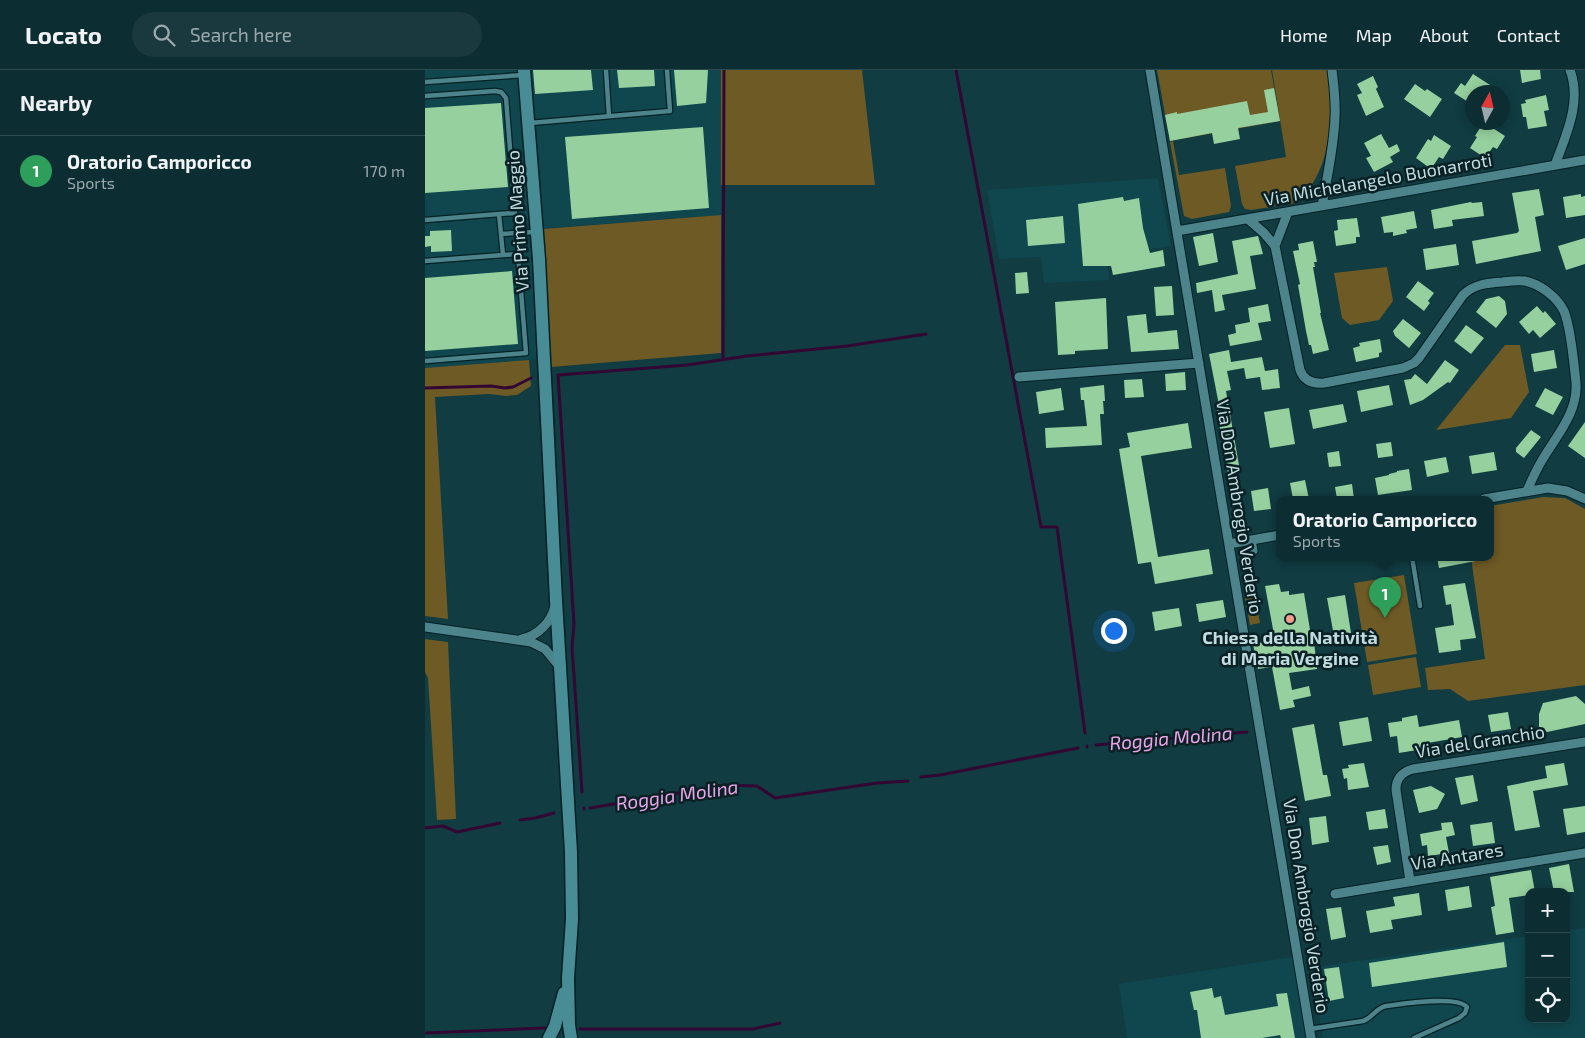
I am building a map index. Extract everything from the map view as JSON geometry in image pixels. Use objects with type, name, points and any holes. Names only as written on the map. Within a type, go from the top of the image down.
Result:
[{"type":"main road","name":"Via Primo Maggio","points":[[524,73],[537,232],[559,666],[572,877],[572,919],[568,978]]},
{"type":"main road","points":[[549,1038],[555,1026],[568,978]]},
{"type":"main road","points":[[568,978],[571,1038]]},
{"type":"street","name":"Via Don Ambrogio Verderio","points":[[1150,70],[1310,1033]]},
{"type":"street","points":[[1321,206],[1332,155],[1335,126],[1335,96],[1332,70]]},
{"type":"street","points":[[1555,165],[1570,122],[1574,104],[1575,90],[1570,70]]},
{"type":"street","name":"Via Michelangelo Buonarroti","points":[[1177,231],[1585,160]]},
{"type":"street","points":[[1275,246],[1288,212]]},
{"type":"street","points":[[1248,219],[1275,246],[1301,373],[1308,380],[1319,383],[1403,368],[1414,363],[1463,295],[1479,285],[1523,281],[1537,285],[1553,298],[1561,307],[1567,320],[1576,394],[1570,415],[1539,466],[1527,491]]},
{"type":"street","points":[[1019,377],[1199,363]]},
{"type":"street","points":[[1494,497],[1555,488],[1572,492],[1585,499]]},
{"type":"street","points":[[1229,544],[1276,536]]},
{"type":"street","points":[[1252,540],[1254,551]]},
{"type":"street","points":[[519,640],[528,638],[543,628],[549,620],[556,600]]},
{"type":"street","points":[[428,627],[531,642],[545,649],[559,666]]},
{"type":"street","name":"Via del Granchio","points":[[1410,881],[1396,790],[1397,780],[1402,773],[1413,769],[1585,742]]},
{"type":"street","name":"Via Antares","points":[[1335,894],[1585,853]]},
{"type":"lane","points":[[606,70],[609,116]]},
{"type":"lane","points":[[528,123],[670,111],[667,70]]},
{"type":"lane","points":[[425,82],[524,73]]},
{"type":"lane","points":[[425,96],[495,91],[501,92],[505,96],[508,102],[515,213],[425,220]]},
{"type":"lane","points":[[499,214],[503,255]]},
{"type":"lane","points":[[501,234],[537,232]]},
{"type":"lane","points":[[425,261],[518,254],[526,353],[425,361]]},
{"type":"lane","points":[[1413,561],[1420,606]]},
{"type":"lane","points":[[1310,1033],[1363,1021],[1371,1017],[1380,1008],[1386,1006],[1441,1001],[1462,1002],[1467,1007],[1465,1013],[1459,1018],[1414,1038]]},
{"type":"shaded area","points":[[425,70],[721,70],[721,215],[536,229],[525,221],[531,252],[538,359],[425,368]]},
{"type":"shaded area","points":[[721,70],[862,70],[875,185],[721,185]]},
{"type":"shaded area","points":[[1157,70],[1271,70],[1280,121],[1170,141]]},
{"type":"shaded area","points":[[1272,70],[1328,70],[1330,124],[1328,142],[1324,159],[1317,175],[1308,190],[1295,203],[1251,210],[1245,209],[1242,204],[1235,166],[1286,157]]},
{"type":"shaded area","points":[[1173,141],[1179,175],[1225,168],[1231,206],[1229,212],[1192,219],[1184,216],[1170,142]]},
{"type":"shaded area","points":[[1158,178],[1171,246],[1107,256],[1109,280],[1044,283],[1041,257],[999,259],[987,190]]},
{"type":"shaded area","points":[[721,215],[721,353],[551,367],[543,229]]},
{"type":"shaded area","points":[[1387,267],[1393,301],[1379,320],[1350,325],[1342,318],[1334,273]]},
{"type":"shaded area","points":[[1505,345],[1520,345],[1529,392],[1511,418],[1436,430]]},
{"type":"shaded area","points":[[529,360],[531,386],[517,395],[489,394],[435,397],[448,619],[425,616],[425,368]]},
{"type":"shaded area","points":[[1543,497],[1565,498],[1585,509],[1585,685],[1468,701],[1450,689],[1428,690],[1425,668],[1485,659],[1472,561],[1494,561],[1494,505]]},
{"type":"shaded area","points":[[1404,575],[1417,654],[1367,662],[1354,583]]},
{"type":"shaded area","points":[[1255,596],[1260,623],[1250,625],[1245,598]]},
{"type":"shaded area","points":[[425,639],[448,642],[456,819],[437,820],[428,678],[425,672]]},
{"type":"shaded area","points":[[1416,657],[1421,687],[1373,695],[1368,665]]},
{"type":"shaded area","points":[[1585,928],[1585,1038],[1323,1038],[1310,968],[1525,937],[1525,1023],[1570,1023],[1570,930]]},
{"type":"shaded area","points":[[1292,957],[1306,1038],[1127,1038],[1119,984]]},
{"type":"building","points":[[533,70],[591,70],[593,90],[535,94]]},
{"type":"building","points":[[617,70],[654,70],[655,86],[619,88]]},
{"type":"building","points":[[674,70],[708,70],[706,103],[677,106]]},
{"type":"building","points":[[1520,70],[1540,70],[1541,79],[1522,83]]},
{"type":"building","points":[[1473,74],[1490,85],[1466,85]]},
{"type":"building","points":[[1373,76],[1378,87],[1376,89],[1384,107],[1366,116],[1357,95],[1362,93],[1357,84]]},
{"type":"building","points":[[1461,83],[1465,86],[1465,100],[1454,93]]},
{"type":"building","points":[[1415,84],[1442,99],[1430,117],[1404,99]]},
{"type":"building","points":[[1274,88],[1280,121],[1238,128],[1240,139],[1214,144],[1212,133],[1170,141],[1165,115],[1247,101],[1250,115],[1268,112],[1264,90]]},
{"type":"building","points":[[1546,95],[1549,110],[1544,111],[1547,126],[1528,129],[1526,117],[1523,117],[1521,104],[1526,103],[1525,100]]},
{"type":"building","points":[[501,103],[508,187],[425,193],[425,108]]},
{"type":"building","points":[[703,127],[709,208],[572,219],[565,137]]},
{"type":"building","points":[[1479,130],[1496,130],[1505,136],[1497,149],[1493,147],[1485,158],[1470,148],[1477,137],[1475,136]]},
{"type":"building","points":[[1381,134],[1389,148],[1397,144],[1400,151],[1390,157],[1393,162],[1374,172],[1366,158],[1371,156],[1364,143]]},
{"type":"building","points":[[1434,135],[1451,146],[1443,159],[1439,157],[1431,169],[1416,158],[1428,139],[1431,141]]},
{"type":"building","points":[[1539,189],[1544,215],[1535,217],[1541,251],[1476,264],[1472,241],[1517,233],[1519,231],[1512,193]]},
{"type":"building","points":[[1581,194],[1581,197],[1585,196],[1585,215],[1566,218],[1563,197]]},
{"type":"building","points":[[1123,197],[1124,201],[1139,198],[1143,228],[1150,253],[1163,250],[1165,266],[1113,275],[1111,266],[1083,266],[1078,204]]},
{"type":"building","points":[[1471,202],[1482,202],[1484,216],[1452,220],[1453,226],[1434,229],[1431,210]]},
{"type":"building","points":[[1414,211],[1417,228],[1406,230],[1407,233],[1393,236],[1393,232],[1384,233],[1381,217]]},
{"type":"building","points":[[1063,216],[1065,243],[1028,246],[1026,220]]},
{"type":"building","points":[[1357,218],[1360,237],[1356,237],[1356,243],[1336,246],[1334,231],[1338,230],[1337,220]]},
{"type":"building","points":[[451,230],[452,251],[431,252],[431,246],[425,247],[425,236],[430,236],[430,231]]},
{"type":"building","points":[[1213,233],[1218,262],[1199,266],[1193,237]]},
{"type":"building","points":[[1258,236],[1263,254],[1250,256],[1256,289],[1222,295],[1225,310],[1215,312],[1212,290],[1197,293],[1196,283],[1238,274],[1232,241]]},
{"type":"building","points":[[1585,238],[1585,264],[1566,270],[1558,246]]},
{"type":"building","points":[[1313,241],[1317,262],[1314,262],[1315,267],[1313,267],[1320,313],[1329,350],[1313,354],[1306,331],[1298,285],[1300,284],[1293,251],[1299,250],[1298,244]]},
{"type":"building","points":[[1456,244],[1459,265],[1426,270],[1423,249]]},
{"type":"building","points":[[512,271],[518,344],[425,351],[425,278]]},
{"type":"building","points":[[1027,272],[1029,293],[1016,294],[1015,273]]},
{"type":"building","points":[[1418,281],[1434,293],[1424,311],[1406,297]]},
{"type":"building","points":[[1172,286],[1174,315],[1156,316],[1154,287]]},
{"type":"building","points":[[1499,296],[1505,301],[1507,314],[1496,328],[1476,312],[1486,299]]},
{"type":"building","points":[[1106,298],[1108,349],[1075,351],[1075,354],[1058,355],[1055,302]]},
{"type":"building","points":[[1268,304],[1271,321],[1258,323],[1262,340],[1230,346],[1228,335],[1236,333],[1235,325],[1250,322],[1248,308]]},
{"type":"building","points":[[1537,306],[1543,313],[1545,311],[1556,324],[1540,338],[1533,330],[1529,334],[1519,322]]},
{"type":"building","points":[[1146,314],[1148,333],[1177,330],[1179,349],[1131,352],[1127,316]]},
{"type":"building","points":[[1403,319],[1421,333],[1409,348],[1395,336],[1393,331]]},
{"type":"building","points":[[1466,325],[1484,338],[1471,354],[1454,341]]},
{"type":"building","points":[[1380,339],[1382,352],[1379,353],[1379,357],[1356,362],[1353,348],[1360,346],[1359,343]]},
{"type":"building","points":[[1229,350],[1231,362],[1262,357],[1265,371],[1278,369],[1280,388],[1262,390],[1260,377],[1246,379],[1244,368],[1227,371],[1231,390],[1226,391],[1240,471],[1228,473],[1216,406],[1219,405],[1209,354]]},
{"type":"building","points":[[1554,350],[1557,368],[1534,372],[1531,354]]},
{"type":"building","points":[[1445,360],[1459,370],[1450,383],[1448,382],[1423,400],[1410,405],[1404,380],[1411,379],[1415,374],[1427,384]]},
{"type":"building","points":[[1185,372],[1186,390],[1166,391],[1165,374]]},
{"type":"building","points":[[1142,379],[1144,397],[1125,398],[1124,380]]},
{"type":"building","points":[[1104,385],[1104,414],[1100,414],[1102,445],[1046,448],[1045,428],[1087,426],[1084,400],[1081,400],[1080,388]]},
{"type":"building","points":[[1389,385],[1393,405],[1361,412],[1357,391]]},
{"type":"building","points":[[1061,388],[1064,410],[1039,414],[1036,392]]},
{"type":"building","points":[[1545,388],[1563,397],[1553,415],[1535,406]]},
{"type":"building","points":[[1343,404],[1347,422],[1313,429],[1309,410]]},
{"type":"building","points":[[1289,408],[1295,444],[1270,448],[1264,412]]},
{"type":"building","points":[[1585,422],[1585,458],[1568,446]]},
{"type":"building","points":[[1188,423],[1192,448],[1141,456],[1158,557],[1209,549],[1213,574],[1155,584],[1151,562],[1138,564],[1119,449],[1130,447],[1127,433]]},
{"type":"building","points":[[1531,430],[1541,437],[1524,458],[1516,452],[1516,448]]},
{"type":"building","points":[[1391,442],[1393,456],[1378,458],[1376,444]]},
{"type":"building","points":[[1339,451],[1341,466],[1329,467],[1327,453]]},
{"type":"building","points":[[1494,452],[1497,470],[1472,474],[1469,456]]},
{"type":"building","points":[[1446,457],[1449,472],[1427,477],[1424,461]]},
{"type":"building","points":[[1409,469],[1412,490],[1378,495],[1375,478]]},
{"type":"building","points":[[1305,480],[1308,496],[1292,496],[1290,483]]},
{"type":"building","points":[[1352,484],[1354,496],[1336,496],[1335,487]]},
{"type":"building","points":[[1268,488],[1271,509],[1254,511],[1251,491]]},
{"type":"building","points":[[1438,561],[1476,561],[1439,568]]},
{"type":"building","points":[[1465,583],[1476,638],[1460,640],[1461,650],[1439,653],[1435,628],[1454,625],[1451,604],[1446,605],[1443,586]]},
{"type":"building","points":[[1279,584],[1281,592],[1289,591],[1289,595],[1304,593],[1317,665],[1317,669],[1289,673],[1292,690],[1309,686],[1311,696],[1293,700],[1295,707],[1280,710],[1272,667],[1258,669],[1253,644],[1275,640],[1265,586]]},
{"type":"building","points":[[1345,595],[1351,633],[1334,636],[1327,598]]},
{"type":"building","points":[[1223,600],[1226,617],[1199,622],[1196,604]]},
{"type":"building","points":[[1179,608],[1182,626],[1155,631],[1152,612]]},
{"type":"building","points":[[1576,696],[1585,704],[1585,724],[1547,732],[1539,727],[1539,714],[1543,703]]},
{"type":"building","points":[[1508,712],[1511,729],[1491,732],[1488,715]]},
{"type":"building","points":[[1417,715],[1419,727],[1459,720],[1462,737],[1422,744],[1423,749],[1399,753],[1397,736],[1390,737],[1388,723],[1402,721],[1402,718]]},
{"type":"building","points":[[1368,717],[1372,741],[1343,746],[1339,722]]},
{"type":"building","points":[[1314,724],[1323,775],[1327,775],[1331,796],[1305,801],[1292,728]]},
{"type":"building","points":[[1364,763],[1369,787],[1348,790],[1347,778],[1344,779],[1342,769],[1349,768],[1348,765]]},
{"type":"building","points":[[1564,763],[1568,785],[1533,791],[1540,827],[1515,831],[1507,786],[1547,778],[1545,766]]},
{"type":"building","points":[[1473,775],[1478,801],[1461,805],[1455,778]]},
{"type":"building","points":[[1431,786],[1445,794],[1437,809],[1419,813],[1413,790]]},
{"type":"building","points":[[1585,806],[1585,832],[1567,835],[1563,809]]},
{"type":"building","points":[[1385,809],[1388,828],[1369,830],[1366,812]]},
{"type":"building","points":[[1326,816],[1329,842],[1312,845],[1309,818]]},
{"type":"building","points":[[1452,822],[1455,835],[1446,837],[1449,853],[1428,856],[1427,845],[1422,846],[1420,834],[1442,830],[1441,823]]},
{"type":"building","points":[[1492,822],[1495,843],[1473,846],[1470,825]]},
{"type":"building","points":[[1388,845],[1391,862],[1377,865],[1373,847]]},
{"type":"building","points":[[1569,864],[1574,892],[1570,892],[1570,888],[1553,888],[1549,868]]},
{"type":"building","points":[[1531,870],[1534,888],[1525,888],[1525,896],[1509,898],[1514,932],[1496,935],[1491,907],[1495,906],[1490,877]]},
{"type":"building","points":[[1469,886],[1472,907],[1448,911],[1445,890]]},
{"type":"building","points":[[1419,893],[1422,915],[1391,920],[1393,929],[1370,933],[1366,911],[1395,906],[1393,897]]},
{"type":"building","points":[[1341,907],[1346,937],[1331,940],[1326,909]]},
{"type":"building","points":[[1504,942],[1507,967],[1372,987],[1369,963]]},
{"type":"building","points":[[1339,967],[1344,998],[1329,1001],[1324,969]]},
{"type":"building","points":[[1212,988],[1214,998],[1221,996],[1225,1015],[1278,1006],[1276,994],[1287,993],[1295,1038],[1281,1038],[1280,1035],[1262,1038],[1201,1038],[1197,1010],[1194,1010],[1190,992]]},
{"type":"waterway","points":[[723,359],[724,70]]},
{"type":"waterway","points":[[956,70],[1041,527],[1057,527],[1085,733]]},
{"type":"waterway","points":[[582,792],[572,647],[574,624],[558,375],[687,365],[747,356],[847,346],[926,334]]},
{"type":"waterway","points":[[425,388],[491,386],[505,388],[513,387],[531,378]]},
{"type":"waterway","name":"Roggia Molina","points":[[1096,745],[1247,732]]},
{"type":"waterway","name":"Roggia Molina","points":[[921,777],[1078,748]]},
{"type":"waterway","name":"Roggia Molina","points":[[590,808],[725,785],[757,786],[775,798],[877,783],[908,781]]},
{"type":"waterway","name":"Roggia Molina","points":[[520,820],[554,813]]},
{"type":"waterway","name":"Roggia Molina","points":[[425,828],[443,826],[457,832],[500,823]]},
{"type":"waterway","points":[[580,1029],[753,1029],[780,1023]]},
{"type":"waterway","points":[[425,1033],[545,1028]]},
{"type":"place","name":"Oratorio Camporicco","points":[[1385,618]]},
{"type":"place","name":"Chiesa della Natività di Maria Vergine","points":[[1290,619]]}]
